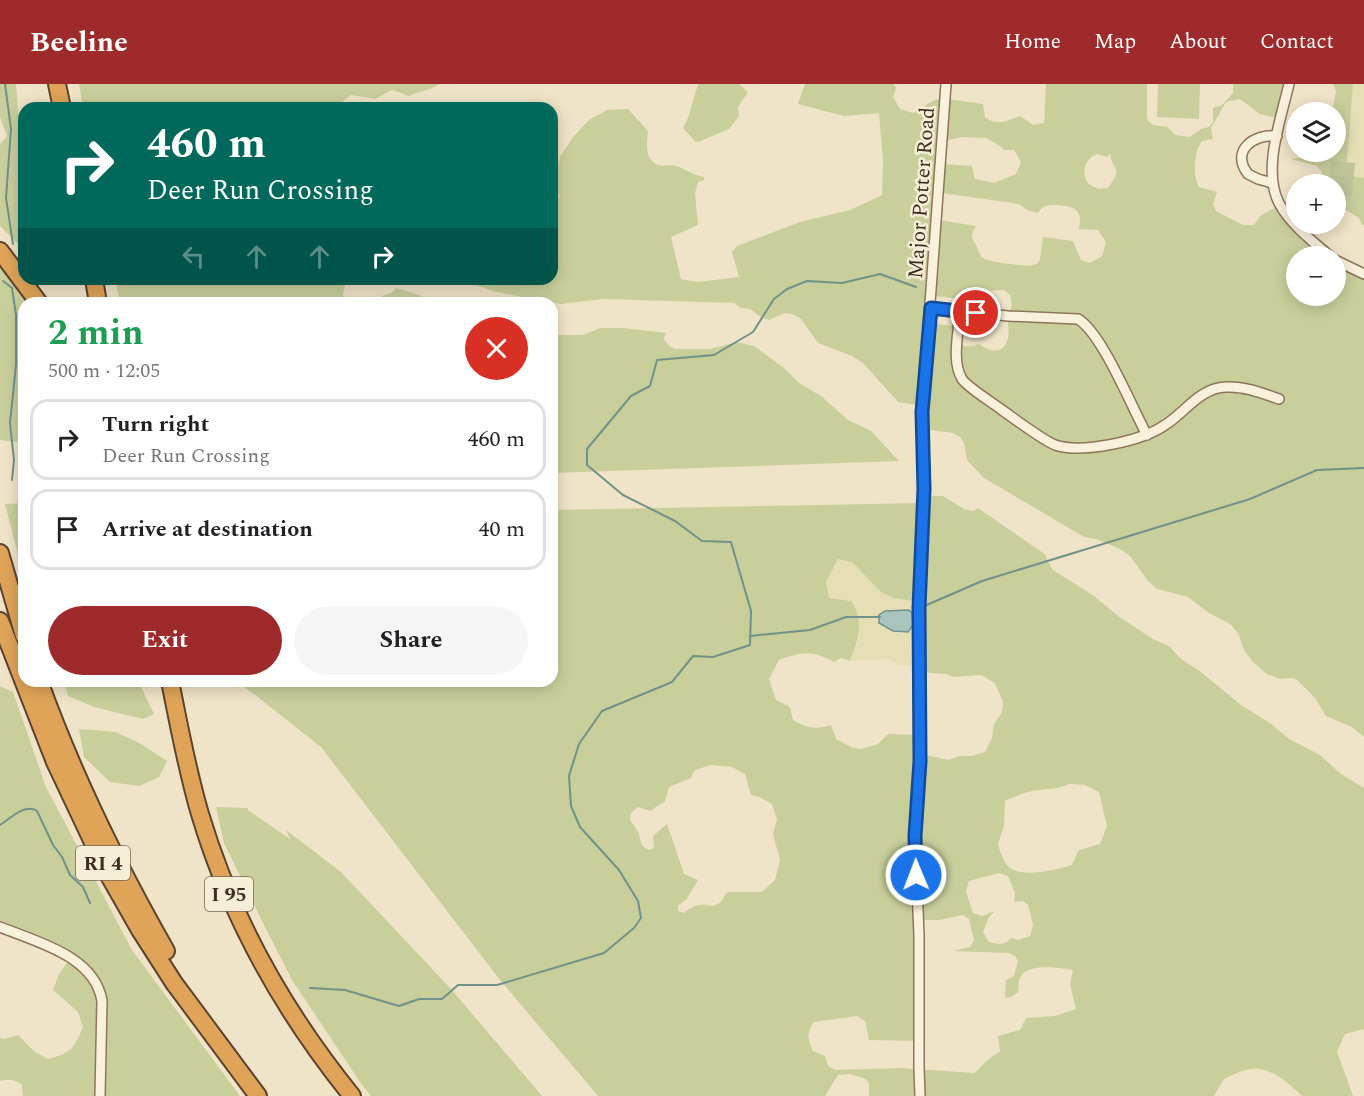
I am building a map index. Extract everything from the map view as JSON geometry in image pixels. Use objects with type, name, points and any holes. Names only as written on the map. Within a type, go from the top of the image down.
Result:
[{"type":"highway","points":[[57,84],[61,102]]},
{"type":"highway","points":[[0,251],[18,275]]},
{"type":"highway","points":[[0,553],[18,615]]},
{"type":"highway","name":"RI 4","points":[[0,621],[18,667]]},
{"type":"highway","name":"RI 4","points":[[26,687],[55,762],[102,863],[140,930],[174,983],[253,1089]]},
{"type":"highway","points":[[41,687],[85,793],[127,881],[182,979],[253,1089]]},
{"type":"highway","name":"I 95","points":[[171,687],[189,777],[200,815],[231,899],[256,952],[286,1004],[319,1054],[352,1096]]},
{"type":"street","name":"Major Potter Road","points":[[920,1096],[920,936],[915,836],[920,761],[919,608],[924,489],[922,412],[946,84]]},
{"type":"street","points":[[1288,84],[1272,162],[1272,183],[1279,203],[1286,213],[1320,246]]},
{"type":"street","points":[[1272,183],[1248,174],[1242,159],[1246,146],[1251,141],[1263,136],[1277,136]]},
{"type":"street","points":[[1346,265],[1364,274]]},
{"type":"street","points":[[931,308],[1008,316],[1078,319],[1086,324],[1109,358],[1147,435]]},
{"type":"street","points":[[960,311],[957,362],[963,380],[1013,418],[1055,445],[1074,448],[1123,442],[1147,435],[1166,425],[1202,394],[1225,387],[1248,389],[1279,399]]},
{"type":"street","points":[[0,927],[50,946],[92,975],[101,993],[102,1001],[100,1096]]},
{"type":"shaded area","points":[[1353,84],[1364,84],[1364,178],[1346,177]]},
{"type":"shaded area","points":[[838,559],[852,561],[881,592],[921,602],[916,666],[899,665],[888,659],[850,661],[859,638],[851,601],[829,598],[826,582]],"holes":[[[890,614],[913,615],[914,622],[911,623],[910,630],[904,634],[889,631],[884,621]]]},
{"type":"green space","points":[[0,84],[16,84],[18,244],[0,226],[0,144],[7,136],[0,117]]},
{"type":"green space","points":[[79,84],[440,84],[409,96],[392,90],[375,99],[351,95],[343,102],[82,102]]},
{"type":"green space","points":[[698,84],[739,84],[748,92],[738,107],[739,116],[729,129],[698,142],[683,128]]},
{"type":"green space","points":[[805,84],[894,84],[896,88],[893,97],[900,109],[913,113],[946,96],[947,99],[983,104],[985,117],[994,122],[1020,116],[1033,125],[1044,123],[1046,84],[1147,84],[1148,121],[1153,125],[1167,127],[1176,135],[1190,137],[1201,129],[1209,127],[1213,122],[1213,108],[1222,105],[1233,93],[1233,84],[1286,84],[1278,118],[1260,114],[1240,99],[1226,102],[1211,128],[1213,139],[1202,141],[1199,146],[1195,176],[1199,187],[1217,192],[1213,204],[1216,211],[1243,225],[1254,225],[1260,216],[1278,206],[1286,215],[1286,234],[1306,234],[1319,246],[1286,246],[1286,306],[1346,306],[1346,264],[1364,273],[1364,737],[1352,727],[1326,716],[1315,698],[1298,681],[1293,678],[1280,679],[1267,674],[1253,662],[1244,650],[1238,633],[1230,624],[1209,613],[1188,597],[1157,589],[1148,581],[1130,556],[1120,549],[1096,539],[1084,537],[984,478],[967,460],[964,443],[960,437],[953,433],[923,429],[923,406],[898,402],[863,363],[852,356],[818,343],[801,319],[792,314],[785,313],[769,320],[734,303],[603,299],[561,304],[558,303],[558,297],[523,297],[476,285],[558,285],[558,198],[560,196],[558,167],[560,157],[573,137],[589,120],[607,110],[628,109],[648,131],[647,150],[654,163],[660,166],[677,166],[704,177],[704,180],[698,182],[695,193],[698,225],[671,237],[681,279],[698,282],[739,277],[732,252],[737,246],[800,222],[850,210],[882,195],[883,161],[879,113],[844,116],[798,104]],"holes":[[[962,137],[986,138],[1002,147],[1003,150],[1014,150],[1021,162],[1016,174],[994,183],[975,179],[972,166],[943,164],[944,141]],[[1097,154],[1108,157],[1110,154],[1116,171],[1115,177],[1108,188],[1098,189],[1086,180],[1085,167],[1089,159]],[[941,193],[1019,204],[1027,210],[1038,213],[1045,206],[1062,205],[1074,208],[1079,214],[1079,229],[1098,230],[1106,242],[1102,256],[1090,263],[1081,260],[1073,241],[1043,237],[1040,259],[1037,264],[1009,264],[989,260],[979,254],[972,237],[976,226],[939,220]],[[1004,290],[1010,295],[1011,306],[1006,315],[1008,339],[1005,345],[996,351],[979,344],[963,345],[953,340],[953,326],[931,323],[933,296],[979,301],[984,291]]]},
{"type":"green space","points":[[1158,84],[1200,84],[1199,119],[1157,117]]},
{"type":"green space","points":[[1333,84],[1353,84],[1346,176],[1346,174],[1321,174],[1317,166],[1302,162],[1346,162],[1346,102],[1334,102],[1336,91]]},
{"type":"green space","points":[[1331,162],[1355,163],[1352,196],[1346,195],[1346,174],[1330,174]]},
{"type":"green space","points":[[1346,176],[1364,178],[1364,225],[1359,218],[1346,210]]},
{"type":"green space","points":[[0,263],[26,297],[18,297],[18,442],[0,440]]},
{"type":"green space","points":[[116,285],[345,285],[344,297],[119,297]]},
{"type":"green space","points":[[396,288],[423,297],[382,297]]},
{"type":"green space","points":[[600,328],[624,328],[666,333],[664,339],[669,346],[675,349],[710,349],[737,342],[754,346],[784,368],[799,383],[821,396],[848,420],[871,431],[899,461],[558,473],[558,335],[583,335]]},
{"type":"green space","points":[[925,496],[943,496],[964,509],[973,511],[978,508],[1046,555],[1053,570],[1094,596],[1118,616],[1153,639],[1169,646],[1181,659],[1289,739],[1320,755],[1341,774],[1364,788],[1364,1029],[1345,1034],[1337,1052],[1353,1096],[1302,1096],[1273,1073],[1251,1069],[1224,1079],[1214,1096],[869,1096],[869,1084],[866,1079],[850,1074],[838,1075],[825,1096],[598,1096],[500,980],[321,747],[245,687],[558,687],[558,510],[923,503]],"holes":[[[838,559],[852,562],[881,592],[894,598],[921,602],[920,672],[946,674],[953,677],[981,675],[995,683],[1003,702],[1002,712],[994,724],[992,738],[985,752],[948,760],[921,754],[921,735],[888,734],[878,744],[861,749],[853,748],[836,739],[831,725],[811,727],[793,720],[790,707],[776,700],[769,679],[779,660],[794,655],[813,654],[834,662],[841,658],[850,661],[858,638],[858,616],[851,601],[829,598],[826,582]],[[711,765],[732,767],[745,774],[751,795],[772,804],[777,819],[773,834],[780,860],[775,880],[762,892],[727,892],[720,903],[712,906],[697,905],[684,913],[678,911],[678,905],[686,900],[698,880],[684,874],[667,824],[653,836],[654,848],[650,850],[643,846],[630,820],[631,813],[638,807],[650,811],[665,801],[669,787],[691,778],[695,770]],[[1069,784],[1085,785],[1099,792],[1107,826],[1100,844],[1079,850],[1072,865],[1057,869],[1030,873],[1014,870],[1008,866],[998,844],[1004,826],[1005,801],[1030,791],[1057,788]],[[999,873],[1008,876],[1015,893],[1014,902],[1023,901],[1028,905],[1033,925],[1030,936],[1018,940],[1011,938],[1001,944],[989,942],[983,932],[989,917],[995,911],[982,916],[973,913],[966,891],[969,881]],[[963,915],[969,919],[974,940],[970,947],[953,951],[1009,953],[1015,956],[1018,961],[1014,976],[1006,980],[1005,998],[1018,992],[1020,978],[1029,970],[1044,967],[1073,970],[1070,984],[1076,1009],[1055,1016],[1026,1018],[1020,1030],[998,1036],[1000,1051],[974,1073],[901,1068],[835,1070],[828,1066],[825,1056],[813,1051],[810,1044],[809,1034],[814,1022],[857,1016],[865,1021],[869,1040],[919,1041],[920,920],[939,920]]]},
{"type":"green space","points":[[18,503],[18,555],[5,504]]},
{"type":"green space","points":[[0,686],[13,692],[46,787],[132,950],[240,1096],[23,1096],[22,1085],[19,1083],[11,1080],[0,1081],[0,1038],[18,1035],[35,1052],[48,1059],[71,1049],[83,1027],[78,1012],[53,990],[59,974],[70,959],[0,927]]},
{"type":"green space","points":[[66,687],[141,687],[154,714],[143,719],[94,707],[68,696]]},
{"type":"green space","points":[[79,729],[116,732],[141,744],[167,761],[159,777],[139,786],[110,782],[84,757]]},
{"type":"green space","points":[[216,807],[248,808],[290,839],[286,830],[341,872],[451,989],[542,1096],[371,1096],[292,980],[224,843]]},
{"type":"water","points":[[909,610],[912,613],[913,625],[908,632],[893,631],[879,623],[879,615],[885,611]]},
{"type":"waterway","points":[[5,84],[11,129],[6,198],[13,244]]},
{"type":"waterway","points":[[310,988],[345,990],[399,1006],[419,999],[442,999],[458,985],[497,985],[604,953],[634,928],[641,918],[638,901],[619,870],[580,827],[571,806],[569,776],[579,744],[602,711],[672,682],[693,656],[713,657],[750,645],[751,611],[731,542],[702,541],[675,521],[623,495],[587,465],[587,449],[631,396],[650,386],[657,360],[714,355],[753,332],[774,299],[787,289],[807,281],[842,283],[880,274],[916,287]]},
{"type":"waterway","points":[[3,281],[12,288],[16,315],[16,365],[10,423],[14,460],[12,480]]},
{"type":"waterway","points":[[922,607],[982,581],[1250,499],[1317,470],[1364,468]]},
{"type":"waterway","points":[[750,636],[810,630],[846,617],[880,617]]},
{"type":"waterway","points":[[0,825],[23,810],[37,811],[70,875],[83,887],[90,903]]},
{"type":"route","points":[[916,875],[915,836],[920,761],[919,608],[924,489],[922,412],[931,308],[976,313]]}]
